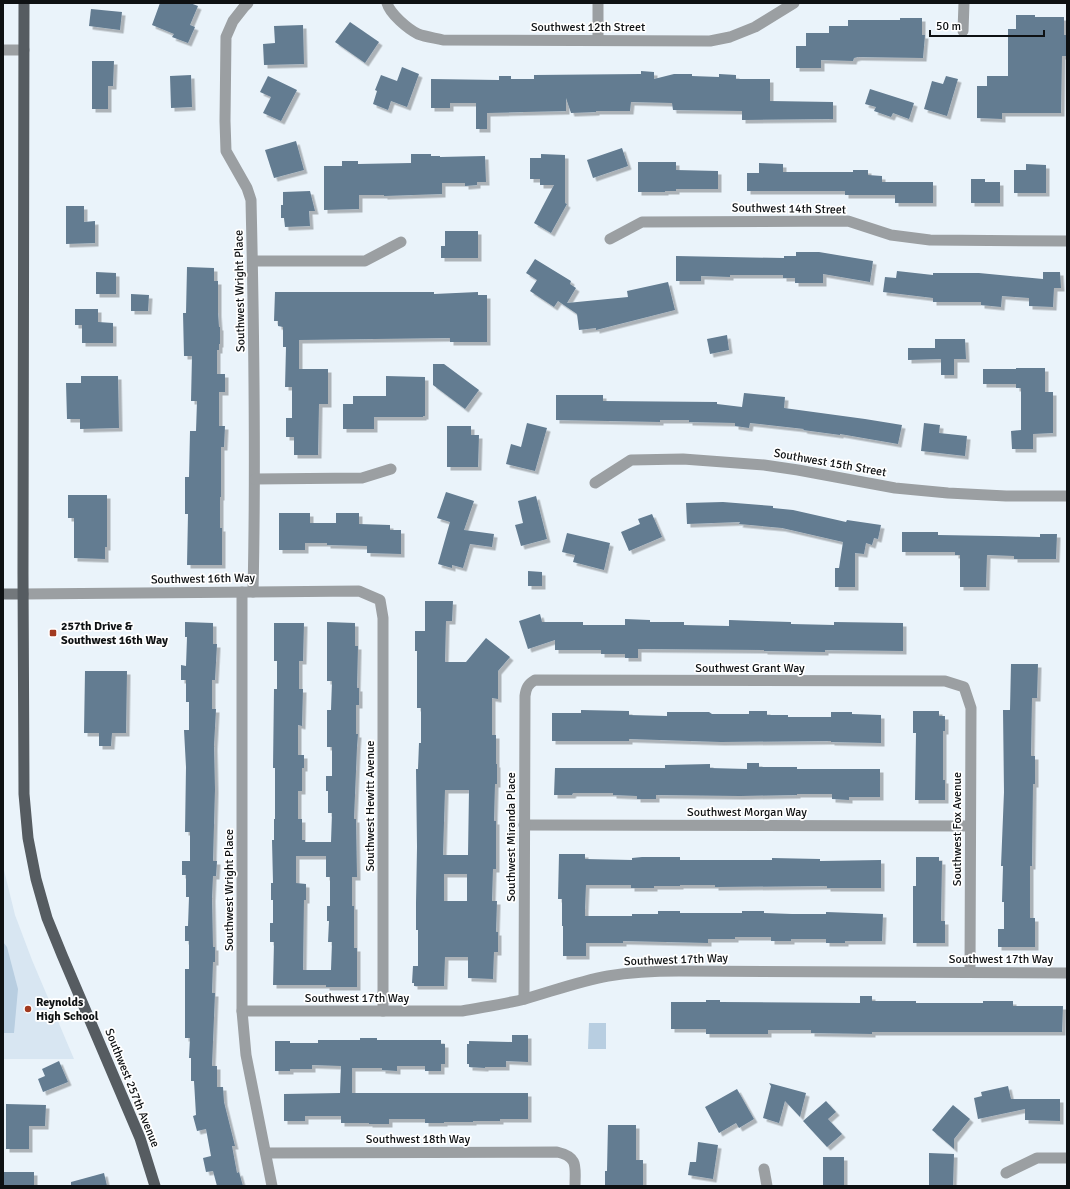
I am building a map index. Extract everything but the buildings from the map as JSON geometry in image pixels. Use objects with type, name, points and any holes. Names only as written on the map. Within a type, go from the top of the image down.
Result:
[{"type":"main road","name":"Southwest 257th Avenue","points":[[24,3],[23,594],[24,794],[28,838],[36,880],[52,930],[140,1138],[155,1186]]},
{"type":"main road","points":[[3,594],[23,594]]},
{"type":"street","name":"Southwest Wright Place","points":[[248,3],[233,21],[226,37],[225,121],[226,151],[247,188],[251,200],[255,479],[247,592],[242,1011],[246,1055],[272,1186]]},
{"type":"street","name":"Southwest 12th Street","points":[[387,3],[388,7],[402,23],[419,34],[443,40],[710,41],[730,37],[755,28],[794,3]]},
{"type":"street","points":[[598,3],[598,40]]},
{"type":"street","points":[[963,31],[964,3]]},
{"type":"street","points":[[3,50],[24,50]]},
{"type":"street","name":"Southwest 14th Street","points":[[610,239],[642,222],[848,221],[891,235],[930,240],[1067,241]]},
{"type":"street","points":[[252,261],[365,261],[401,242]]},
{"type":"street","name":"Southwest 15th Street","points":[[595,483],[631,460],[682,459],[726,461],[764,465],[895,488],[1006,496],[1067,496]]},
{"type":"street","points":[[255,479],[362,478],[391,469]]},
{"type":"street","name":"Southwest 16th Way","points":[[23,594],[360,591],[380,600]]},
{"type":"street","name":"Southwest Hewitt Avenue","points":[[380,600],[383,618],[383,1011]]},
{"type":"street","name":"Southwest Grant Way","points":[[535,680],[945,681],[964,687]]},
{"type":"street","name":"Southwest Miranda Place","points":[[524,999],[525,696],[526,688],[530,682],[535,680]]},
{"type":"street","name":"Southwest Fox Avenue","points":[[964,687],[971,708],[970,972]]},
{"type":"street","name":"Southwest Morgan Way","points":[[524,825],[970,826]]},
{"type":"street","name":"Southwest 17th Way","points":[[242,1011],[462,1011],[524,999],[566,986],[608,976],[641,972],[1067,973]]},
{"type":"street","name":"Southwest 18th Way","points":[[266,1153],[557,1152],[570,1156],[575,1167],[575,1186]]},
{"type":"street","points":[[1006,1173],[1037,1158],[1067,1158]]},
{"type":"street","points":[[764,1169],[767,1186]]},
{"type":"shaded area","name":"Reynolds High School","points":[[3,866],[15,915],[32,960],[74,1059],[3,1059]]},
{"type":"shaded area","points":[[3,942],[7,947],[18,989],[14,1033],[3,1033]]},
{"type":"shaded area","points":[[589,1023],[606,1023],[606,1049],[588,1049]]},
{"type":"place","name":"257th Drive & Southwest 16th Way","points":[[53,633]]},
{"type":"place","name":"Reynolds High School","points":[[28,1009]]}]
